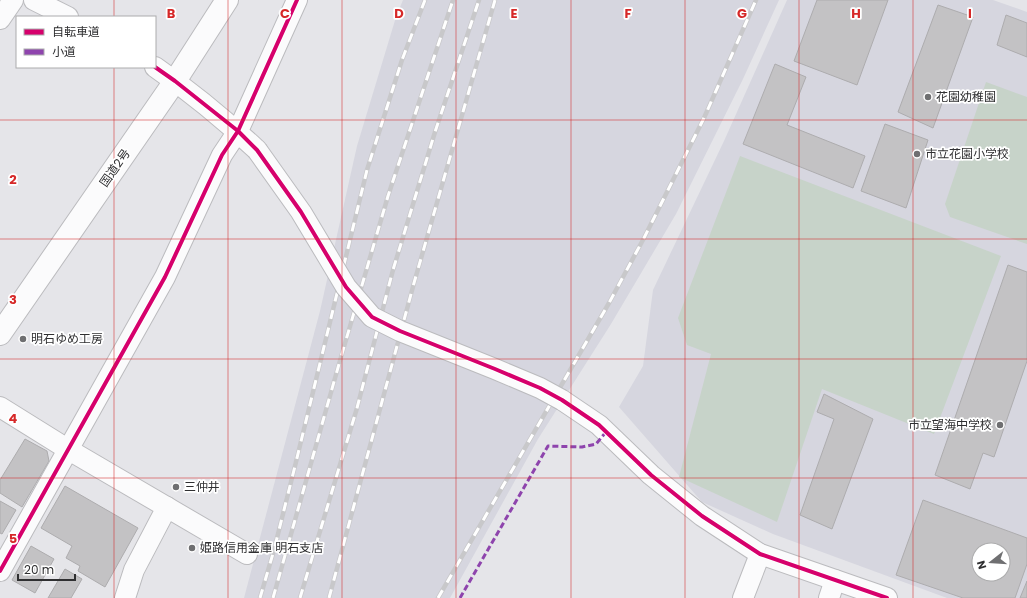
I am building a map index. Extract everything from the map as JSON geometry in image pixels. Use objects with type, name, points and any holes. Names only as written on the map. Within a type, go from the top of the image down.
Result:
[{"type":"highway","name":"国道2号","points":[[0,334],[175,81],[227,0]]},
{"type":"street","points":[[0,20],[13,0]]},
{"type":"street","points":[[34,0],[66,16]]},
{"type":"street","points":[[0,572],[165,277],[222,155],[238,131],[297,0]]},
{"type":"street","points":[[156,68],[238,131],[257,150],[301,212],[346,287],[372,317],[400,331],[540,388],[562,400],[599,425],[651,475],[702,516],[760,554],[832,589],[887,598]]},
{"type":"street","points":[[0,407],[68,450],[247,554]]},
{"type":"street","points":[[124,598],[134,570],[167,508]]},
{"type":"street","points":[[744,598],[760,554]]},
{"type":"shaded area","points":[[403,0],[779,0],[743,79],[676,214],[611,324],[538,439],[450,598],[244,598],[320,311],[357,146],[396,17]]},
{"type":"shaded area","points":[[787,0],[993,0],[1027,12],[1027,598],[947,598],[773,534],[702,502],[619,407],[643,366],[653,290],[724,141]]},
{"type":"shaded area","points":[[986,82],[1027,97],[1027,244],[950,217],[945,204]]},
{"type":"shaded area","points":[[740,156],[1001,256],[934,434],[822,389],[777,522],[679,477],[711,354],[687,345],[678,318]]},
{"type":"building","points":[[817,0],[888,0],[857,85],[794,61]]},
{"type":"building","points":[[938,5],[973,17],[933,128],[898,112]]},
{"type":"building","points":[[1006,15],[1027,23],[1027,57],[997,45]]},
{"type":"building","points":[[775,64],[806,77],[787,125],[865,156],[853,188],[743,144]]},
{"type":"building","points":[[885,124],[928,140],[906,208],[861,191]]},
{"type":"building","points":[[1008,265],[1027,272],[1027,361],[994,457],[983,453],[970,489],[935,475]]},
{"type":"building","points":[[824,394],[873,419],[832,529],[800,515],[834,419],[817,412]]},
{"type":"building","points":[[25,439],[47,451],[49,461],[22,507],[0,493],[0,480]]},
{"type":"building","points":[[65,486],[138,528],[105,587],[78,571],[80,566],[66,558],[72,546],[41,528]]},
{"type":"building","points":[[923,500],[1027,538],[1027,564],[1015,598],[963,598],[896,575]]},
{"type":"building","points":[[0,501],[16,510],[2,534],[0,533]]},
{"type":"building","points":[[31,546],[54,559],[35,593],[12,580]]},
{"type":"building","points":[[65,569],[82,579],[71,598],[48,598]]},
{"type":"building","points":[[1027,581],[1027,598],[1020,598]]},
{"type":"railway","points":[[260,598],[274,550],[367,170],[402,60],[425,0]]},
{"type":"railway","points":[[273,598],[388,196],[453,0]]},
{"type":"railway","points":[[300,598],[357,408],[393,270],[435,132],[479,0]]},
{"type":"railway","points":[[329,598],[414,283],[495,0]]},
{"type":"railway","points":[[438,598],[609,303],[644,238],[704,118],[756,0]]},
{"type":"marked path","points":[[460,598],[548,446],[582,447],[596,444],[606,432]]},
{"type":"cycle path","points":[[0,571],[165,277],[222,155],[238,131],[297,0]]},
{"type":"cycle path","points":[[156,68],[238,131],[257,150],[301,212],[346,287],[372,317],[400,331],[540,388],[562,400],[599,425],[651,475],[702,516],[760,554],[887,598]]},
{"type":"place","name":"花園幼稚園","points":[[928,97]]},
{"type":"place","name":"市立花園小学校","points":[[917,154]]},
{"type":"place","name":"明石ゆめ工房","points":[[23,339]]},
{"type":"place","name":"市立望海中学校","points":[[1000,425]]},
{"type":"place","name":"三仲井","points":[[176,487]]},
{"type":"place","name":"姫路信用金庫 明石支店","points":[[192,548]]}]
